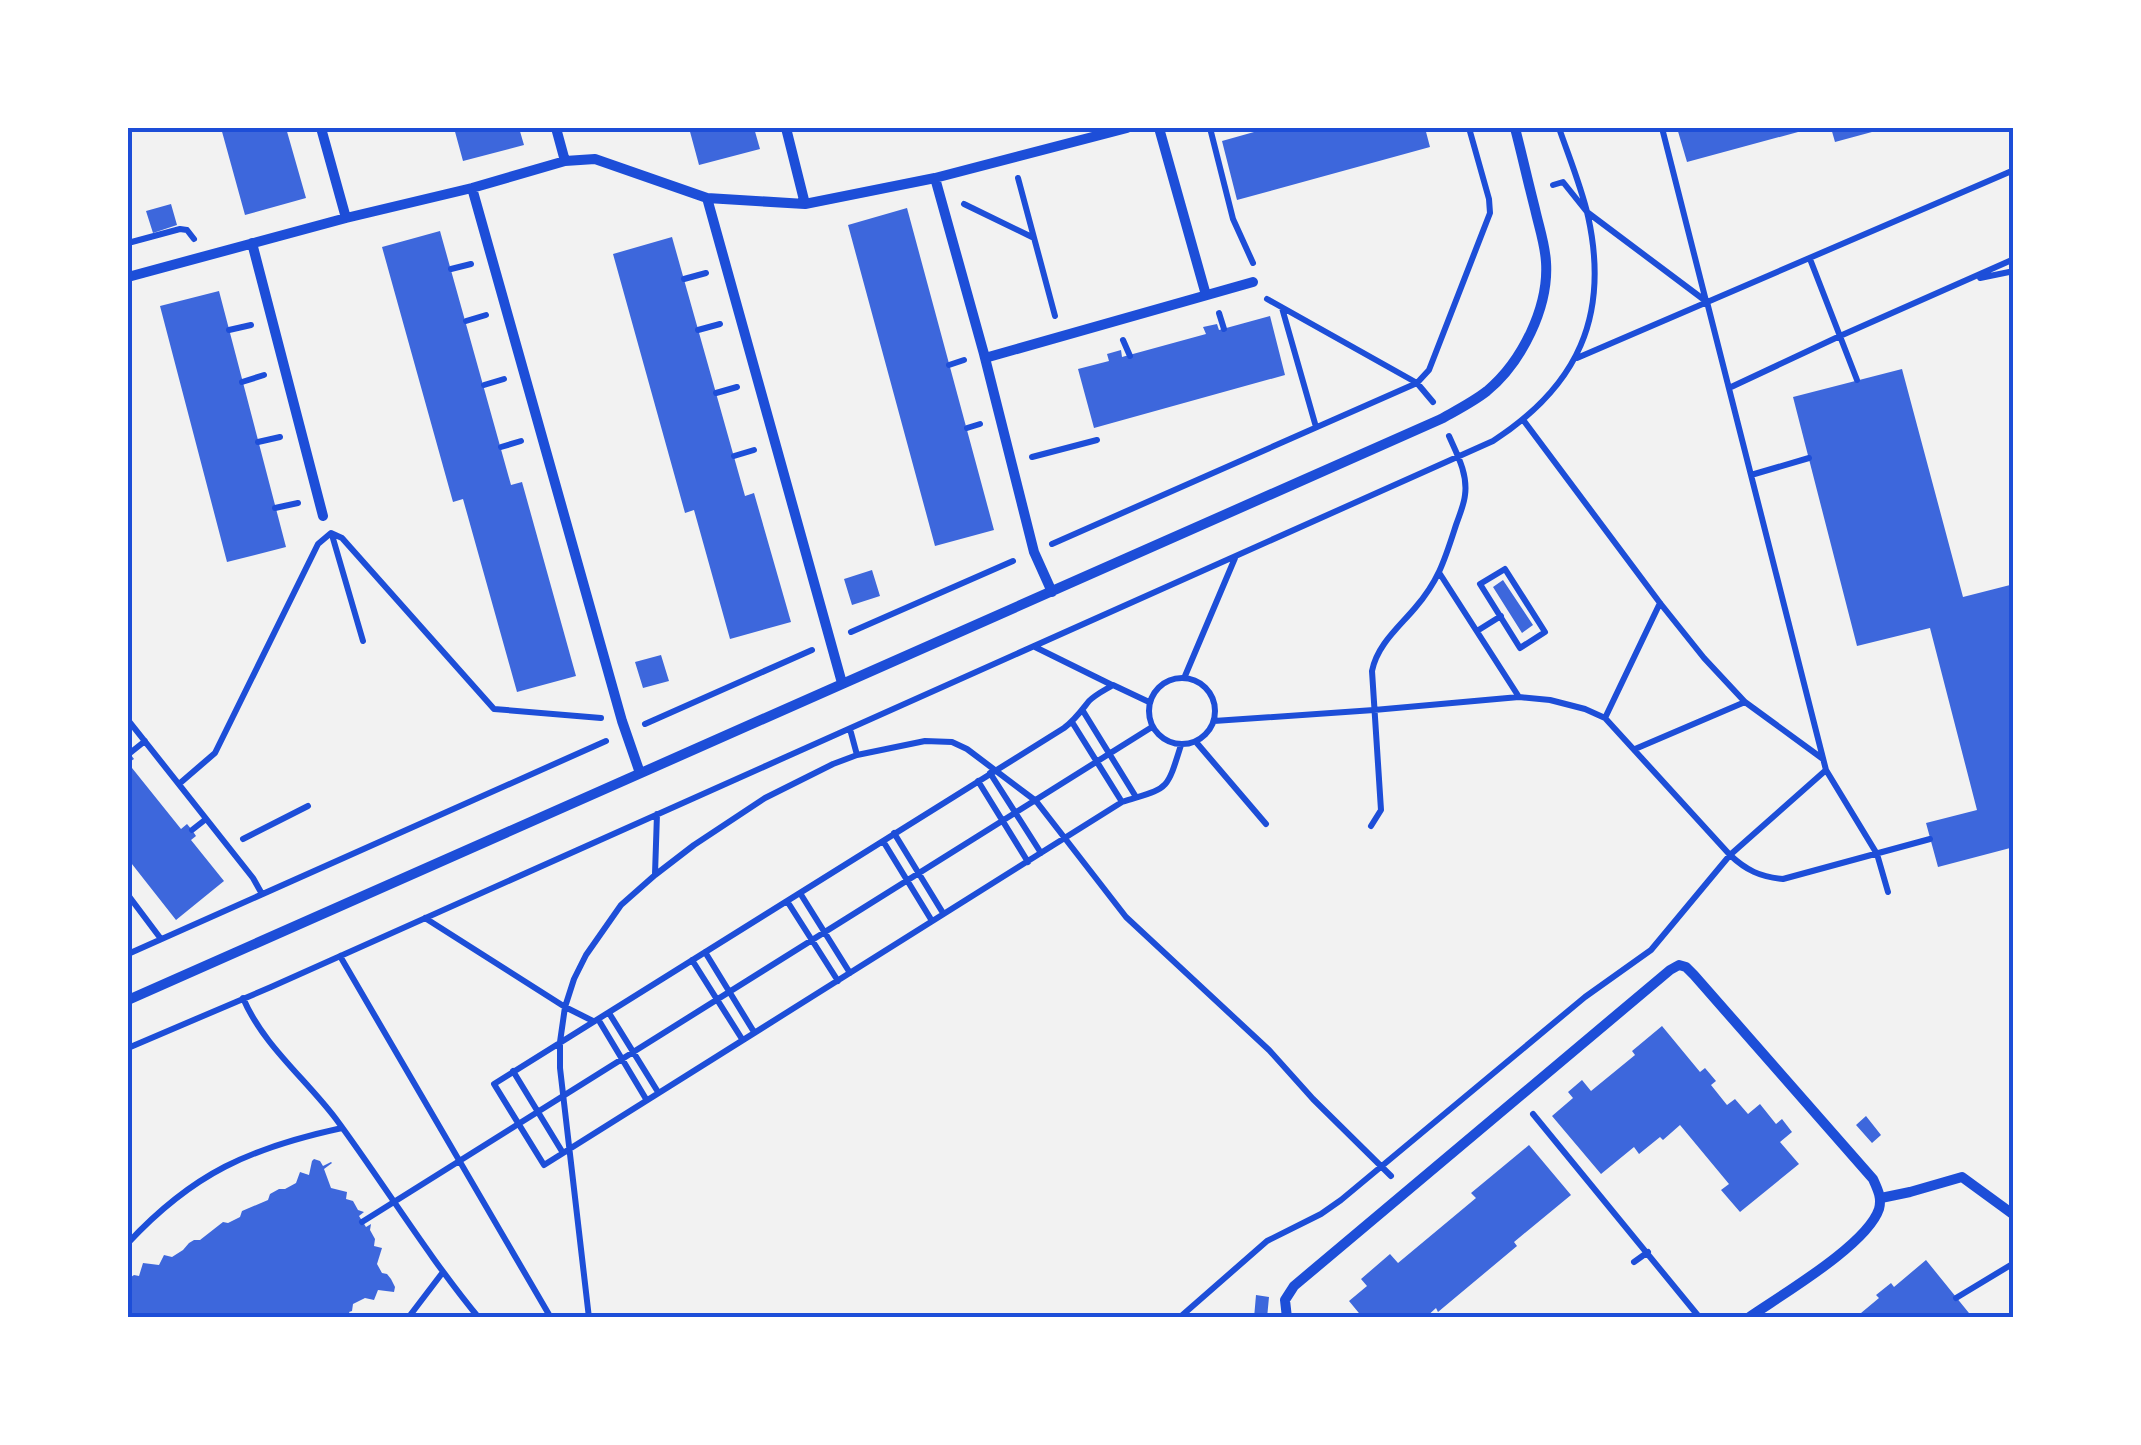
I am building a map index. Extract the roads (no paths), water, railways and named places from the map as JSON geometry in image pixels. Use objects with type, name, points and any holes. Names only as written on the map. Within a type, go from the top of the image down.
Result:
[{"type":"street","points":[[321,128],[346,218]]},
{"type":"street","points":[[556,128],[565,161]]},
{"type":"street","points":[[786,128],[805,204]]},
{"type":"street","points":[[128,277],[565,161],[595,159],[707,198],[805,204],[935,178],[1127,128]]},
{"type":"street","points":[[1159,128],[1206,295]]},
{"type":"street","points":[[128,1000],[1441,419],[1487,391],[1516,358],[1538,314],[1546,265],[1515,128]]},
{"type":"street","points":[[935,178],[1034,552],[1052,592]]},
{"type":"street","points":[[472,188],[623,727],[640,773]]},
{"type":"street","points":[[707,198],[842,683]]},
{"type":"street","points":[[252,244],[323,516]]},
{"type":"street","points":[[985,358],[1206,295],[1255,276]]},
{"type":"street","points":[[1286,1318],[1286,1300],[1294,1286],[1679,965],[1686,967],[1874,1179],[1881,1198],[1878,1212],[1861,1238],[1748,1318]]},
{"type":"street","points":[[1881,1198],[1962,1177],[2014,1216]]}]
